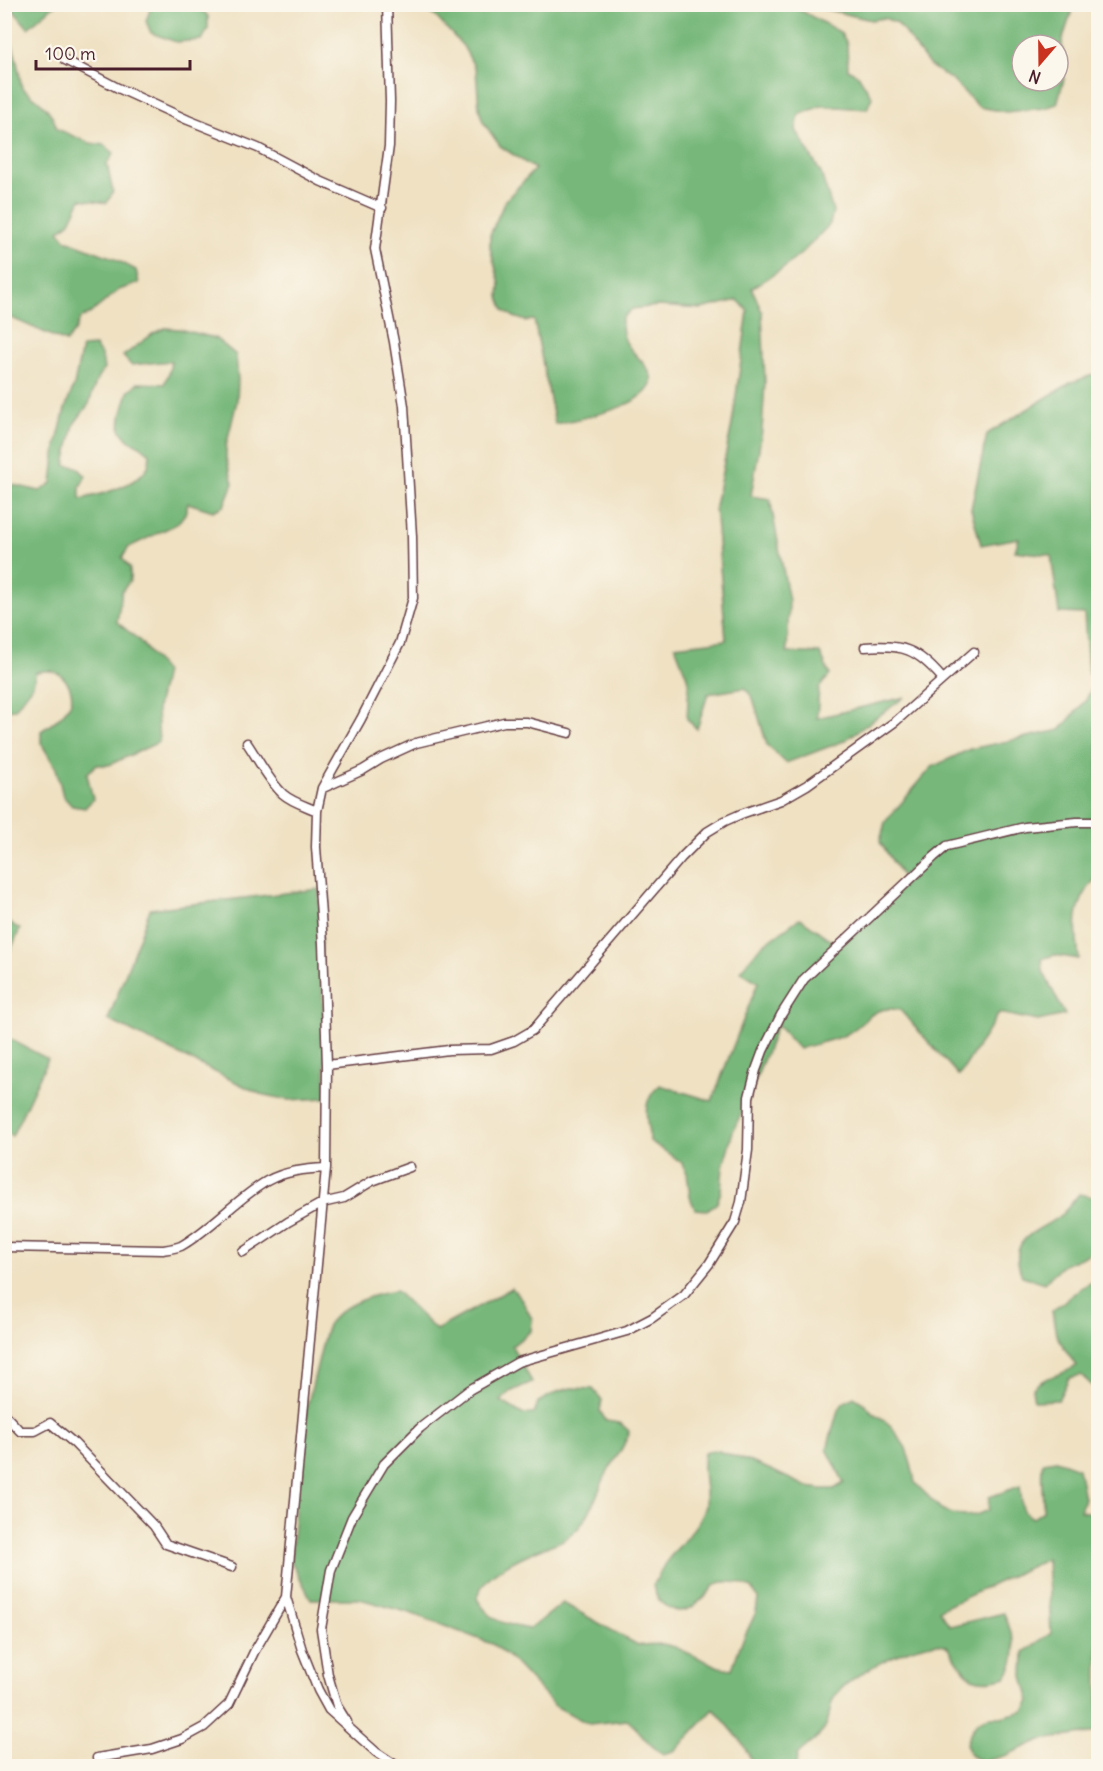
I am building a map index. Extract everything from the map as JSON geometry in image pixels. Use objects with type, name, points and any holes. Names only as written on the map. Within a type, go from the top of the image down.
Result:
[{"type":"street","points":[[387,4],[389,146],[375,249],[404,406],[412,536],[413,598],[406,627],[394,657],[322,788],[317,811],[316,846],[323,943],[327,1065],[326,1168],[286,1598],[302,1650],[318,1690],[329,1710],[376,1752],[397,1767]]},
{"type":"street","points":[[65,60],[118,88],[188,120],[258,148],[320,181],[381,208]]},
{"type":"street","points":[[864,646],[882,645],[917,653],[942,678]]},
{"type":"street","points":[[327,1065],[449,1050],[491,1049],[514,1041],[533,1030],[682,857],[707,832],[741,814],[782,800],[807,785],[896,721],[974,652]]},
{"type":"street","points":[[322,788],[416,743],[504,722],[527,722],[569,734]]},
{"type":"street","points":[[247,742],[283,794],[317,811]]},
{"type":"street","points":[[351,1730],[337,1706],[328,1675],[321,1629],[331,1570],[352,1517],[384,1464],[420,1428],[469,1390],[518,1362],[627,1331],[652,1318],[684,1295],[709,1264],[735,1222],[741,1202],[748,1150],[749,1097],[763,1051],[781,1015],[804,979],[934,857],[947,846],[1025,827],[1098,822]]},
{"type":"street","points":[[243,1252],[322,1203],[344,1198],[372,1181],[410,1167]]},
{"type":"street","points":[[4,1247],[163,1250],[179,1247],[268,1180],[283,1174],[326,1168]]},
{"type":"street","points":[[4,1414],[20,1431],[35,1431],[50,1423],[74,1443],[154,1527],[166,1544],[232,1567]]},
{"type":"street","points":[[97,1758],[152,1749],[182,1739],[204,1727],[229,1704],[254,1652],[286,1598]]},
{"type":"green space","points":[[193,4],[198,6],[208,16],[208,29],[202,40],[176,42],[151,33],[146,21],[150,10],[149,5]]},
{"type":"green space","points":[[9,5],[55,5],[28,28]]},
{"type":"green space","points":[[418,5],[791,5],[840,32],[847,43],[848,69],[859,76],[872,97],[867,109],[821,106],[799,115],[796,130],[821,173],[833,211],[830,224],[784,268],[752,288],[762,312],[765,382],[762,431],[751,496],[770,499],[789,601],[787,653],[820,653],[830,675],[819,688],[817,718],[905,697],[844,741],[786,763],[767,745],[753,698],[745,688],[708,694],[697,729],[687,719],[689,682],[675,646],[726,640],[715,506],[732,424],[748,311],[738,300],[701,309],[658,306],[632,309],[622,318],[622,328],[629,347],[648,370],[651,382],[646,392],[617,408],[555,424],[534,320],[526,321],[514,317],[504,310],[499,297],[500,284],[490,248],[490,235],[505,201],[535,169],[500,146],[483,122],[479,108],[476,70],[463,46],[436,17]]},
{"type":"green space","points":[[814,5],[1074,5],[1065,33],[1010,33],[1010,93],[1060,93],[1057,104],[1045,108],[1006,112],[979,107],[952,80],[930,66],[897,23],[884,18],[871,20]]},
{"type":"green space","points":[[5,30],[14,51],[22,88],[48,110],[57,129],[90,143],[104,145],[114,153],[107,164],[113,192],[107,203],[81,199],[70,222],[59,231],[66,240],[113,258],[136,270],[139,283],[119,290],[80,319],[75,331],[66,342],[5,315]]},
{"type":"green space","points":[[165,328],[215,338],[236,355],[237,401],[226,446],[226,458],[233,483],[224,506],[213,511],[188,503],[185,514],[177,524],[129,547],[122,558],[130,568],[130,581],[122,591],[117,622],[139,640],[165,672],[157,708],[159,742],[109,765],[96,765],[87,774],[93,799],[85,808],[72,806],[63,796],[56,768],[41,743],[41,731],[60,717],[71,701],[72,695],[65,679],[55,672],[36,672],[33,685],[15,709],[5,710],[5,483],[40,491],[52,483],[56,446],[65,409],[74,385],[82,347],[95,346],[102,356],[104,369],[97,379],[89,404],[74,424],[65,465],[77,467],[86,476],[80,487],[80,499],[116,489],[141,475],[148,466],[150,454],[128,440],[120,430],[121,416],[128,392],[138,383],[164,384],[171,361],[131,365],[123,356],[154,333]]},
{"type":"green space","points":[[1098,373],[1098,674],[1088,674],[1084,614],[1059,613],[1051,555],[1015,551],[1019,538],[981,545],[971,509],[987,434],[1070,383]]},
{"type":"green space","points":[[1098,674],[1098,882],[1095,879],[1079,908],[1076,926],[1079,959],[1054,955],[1042,959],[1043,971],[1065,1015],[1038,1021],[999,1013],[959,1076],[900,1010],[875,1012],[845,1035],[799,1049],[777,1025],[733,1131],[723,1167],[721,1191],[717,1203],[707,1210],[695,1209],[690,1197],[687,1173],[681,1162],[650,1141],[647,1104],[660,1085],[712,1101],[758,982],[740,971],[760,947],[800,918],[839,946],[906,882],[880,842],[885,822],[932,767],[970,749],[1060,730],[1086,700]]},
{"type":"green space","points":[[319,889],[326,1098],[289,1100],[260,1094],[108,1020],[150,909]]},
{"type":"green space","points":[[5,920],[20,929],[5,963]]},
{"type":"green space","points":[[4,1036],[48,1059],[12,1136],[5,1131]]},
{"type":"green space","points":[[1079,1194],[1098,1198],[1098,1246],[1085,1256],[1062,1266],[1044,1283],[1022,1276],[1018,1251],[1022,1243],[1028,1236],[1063,1213]]},
{"type":"green space","points":[[1098,1279],[1098,1391],[1081,1375],[1069,1378],[1058,1400],[1034,1401],[1032,1389],[1037,1384],[1076,1366],[1056,1335],[1052,1311],[1081,1288]]},
{"type":"green space","points":[[512,1288],[520,1297],[532,1319],[531,1331],[512,1346],[532,1382],[510,1392],[501,1401],[522,1414],[534,1414],[538,1402],[559,1391],[571,1388],[593,1389],[602,1400],[600,1411],[606,1421],[620,1423],[629,1431],[625,1443],[581,1525],[563,1540],[536,1551],[493,1574],[482,1586],[477,1599],[494,1618],[506,1624],[530,1629],[563,1603],[638,1645],[663,1644],[675,1647],[719,1667],[732,1669],[756,1612],[758,1599],[752,1588],[734,1582],[719,1583],[696,1605],[680,1611],[663,1604],[653,1586],[664,1565],[694,1528],[703,1512],[705,1504],[704,1453],[716,1450],[762,1466],[808,1487],[834,1489],[844,1483],[827,1449],[837,1413],[843,1403],[854,1397],[892,1427],[906,1448],[915,1483],[941,1509],[952,1514],[976,1515],[988,1510],[989,1497],[1020,1486],[1023,1511],[1033,1518],[1043,1511],[1041,1474],[1043,1462],[1056,1460],[1078,1468],[1084,1498],[1080,1511],[1098,1514],[1098,1732],[1041,1740],[1007,1755],[983,1762],[971,1756],[966,1744],[977,1722],[989,1717],[1001,1717],[1024,1711],[1030,1701],[1023,1676],[1024,1652],[1051,1633],[1047,1559],[939,1610],[950,1626],[1004,1613],[1013,1638],[1015,1653],[1011,1669],[1006,1677],[984,1681],[970,1676],[947,1646],[941,1644],[923,1646],[896,1655],[854,1678],[836,1695],[824,1730],[797,1755],[796,1766],[755,1766],[741,1741],[714,1709],[676,1750],[664,1754],[653,1747],[627,1720],[589,1724],[555,1706],[512,1660],[492,1644],[410,1613],[360,1599],[311,1599],[291,1561],[301,1432],[325,1333],[330,1321],[352,1304],[379,1294],[396,1291],[436,1330]]}]
